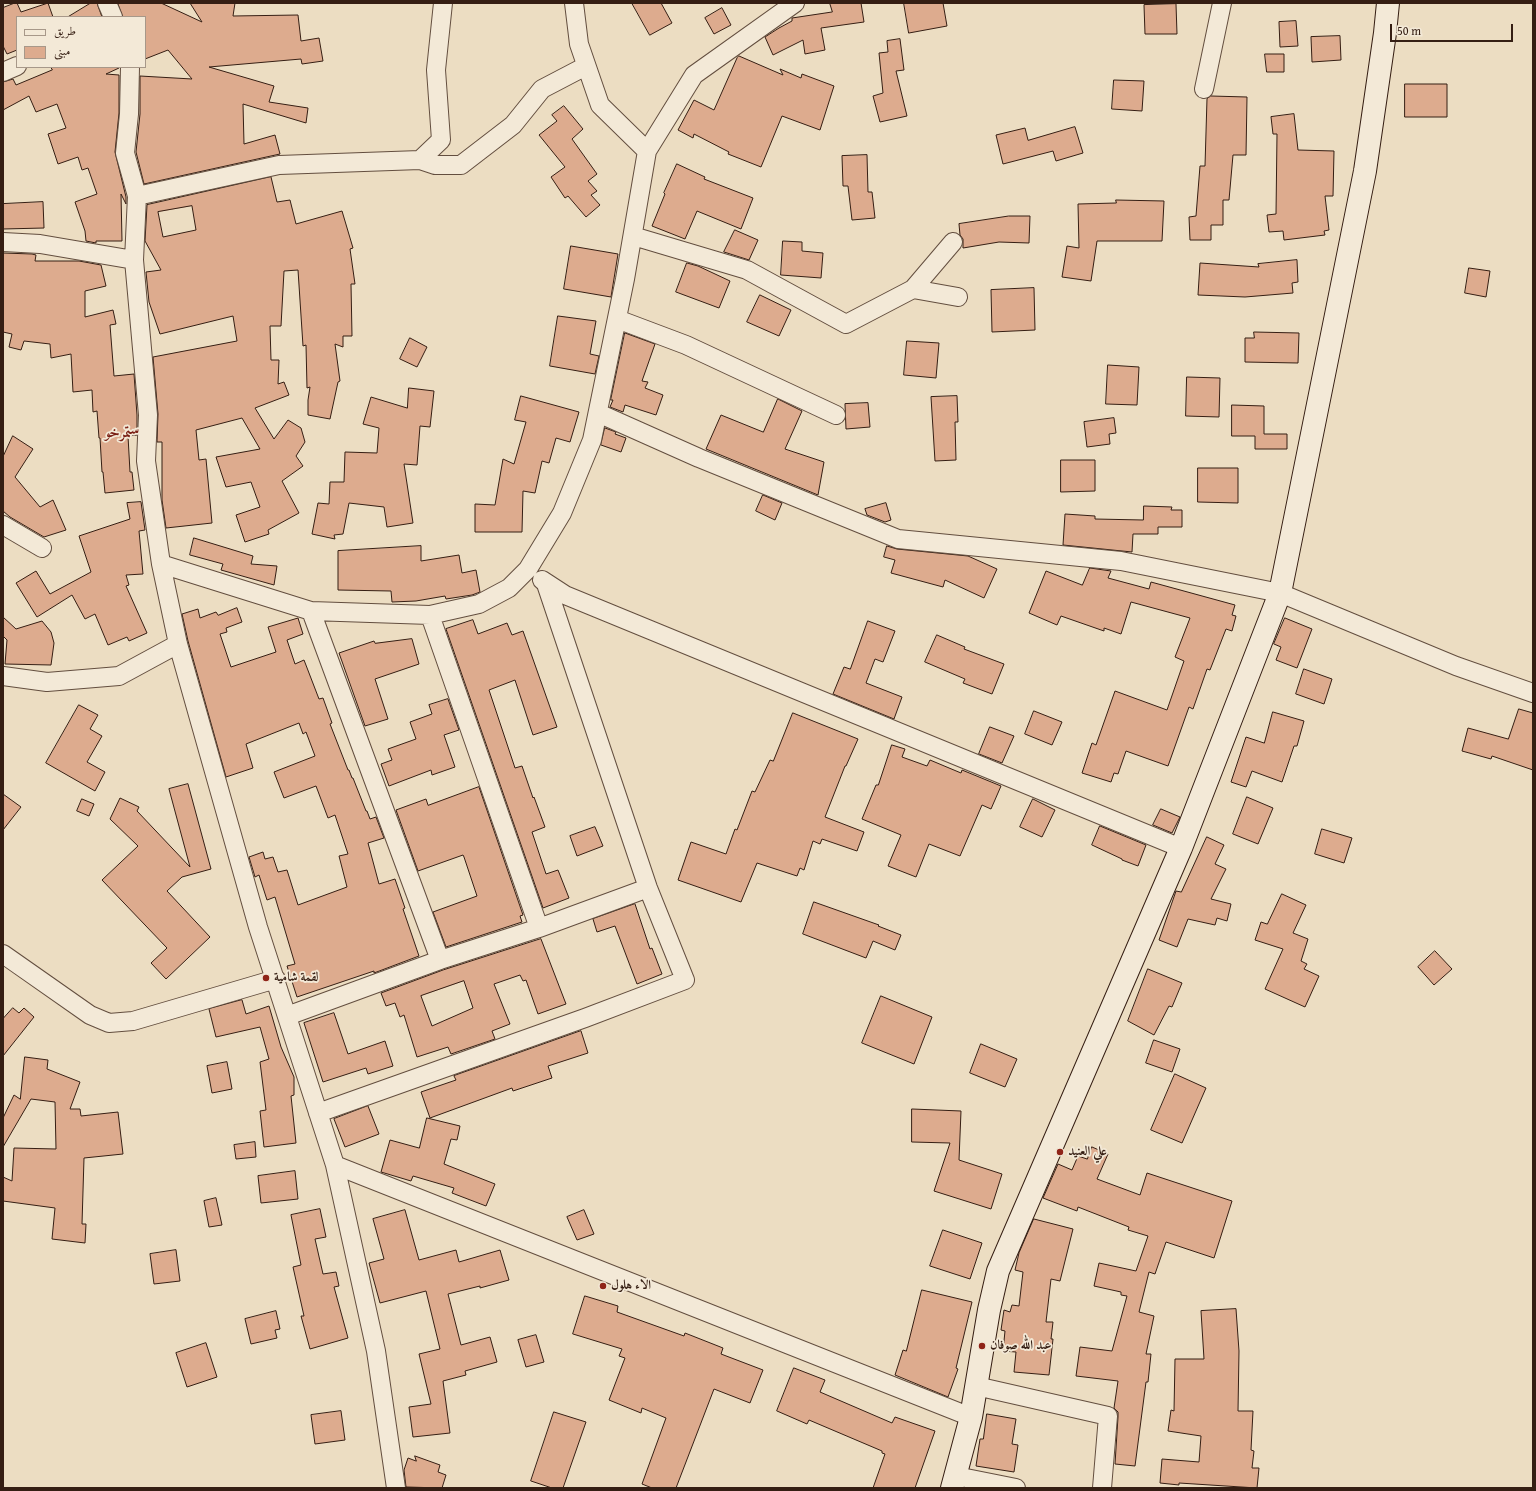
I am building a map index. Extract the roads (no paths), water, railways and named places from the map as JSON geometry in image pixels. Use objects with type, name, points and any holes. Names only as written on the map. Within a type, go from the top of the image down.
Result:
[{"type":"street","points":[[107,3],[113,16]]},
{"type":"street","points":[[420,160],[441,140],[436,70],[443,3]]},
{"type":"street","points":[[574,3],[579,44],[600,104],[647,151]]},
{"type":"street","points":[[161,564],[311,611],[430,615],[479,604],[509,588],[528,569],[562,513],[592,440],[633,236],[647,151],[694,75],[795,3]]},
{"type":"street","points":[[1204,89],[1222,3]]},
{"type":"street","points":[[1016,1488],[954,1482],[971,1417],[989,1310],[998,1272],[1181,848],[1280,593],[1365,172],[1388,3]]},
{"type":"street","points":[[3,72],[16,66]]},
{"type":"street","points":[[137,196],[279,165],[420,160],[435,165],[461,166],[513,125],[542,89],[586,66]]},
{"type":"street","points":[[130,68],[129,114],[125,153],[137,196],[134,260],[148,415],[146,460],[161,564],[178,644],[258,927],[335,1166],[376,1351],[396,1488]]},
{"type":"street","points":[[633,236],[747,270],[846,324],[912,290],[953,242]]},
{"type":"street","points":[[3,242],[40,244],[134,260]]},
{"type":"street","points":[[912,290],[958,297]]},
{"type":"street","points":[[617,319],[686,345],[836,415]]},
{"type":"street","points":[[598,412],[706,461],[898,539],[1121,562],[1280,593],[1456,666],[1533,693]]},
{"type":"street","points":[[3,525],[42,548]]},
{"type":"street","points":[[528,569],[546,584],[565,596],[1181,848]]},
{"type":"street","points":[[318,1113],[585,1018],[685,980],[648,888],[546,584]]},
{"type":"street","points":[[311,611],[440,960]]},
{"type":"street","points":[[430,615],[539,928]]},
{"type":"street","points":[[3,676],[47,682],[120,676],[178,644]]},
{"type":"street","points":[[287,1016],[440,960],[539,928],[648,888]]},
{"type":"street","points":[[4,956],[90,1015],[109,1022],[133,1021],[276,979]]},
{"type":"street","points":[[335,1166],[971,1417]]},
{"type":"street","points":[[976,1386],[1108,1416],[1102,1488]]},
{"type":"place","name":"لقمة شامية","points":[[266,978]]},
{"type":"place","name":"علي العنيد","points":[[1060,1152]]},
{"type":"place","name":"الاء هلول","points":[[603,1286]]},
{"type":"place","name":"عبد الله صوفان","points":[[982,1346]]},
{"type":"district","name":"ستمرخو","points":[[122,433]]}]
